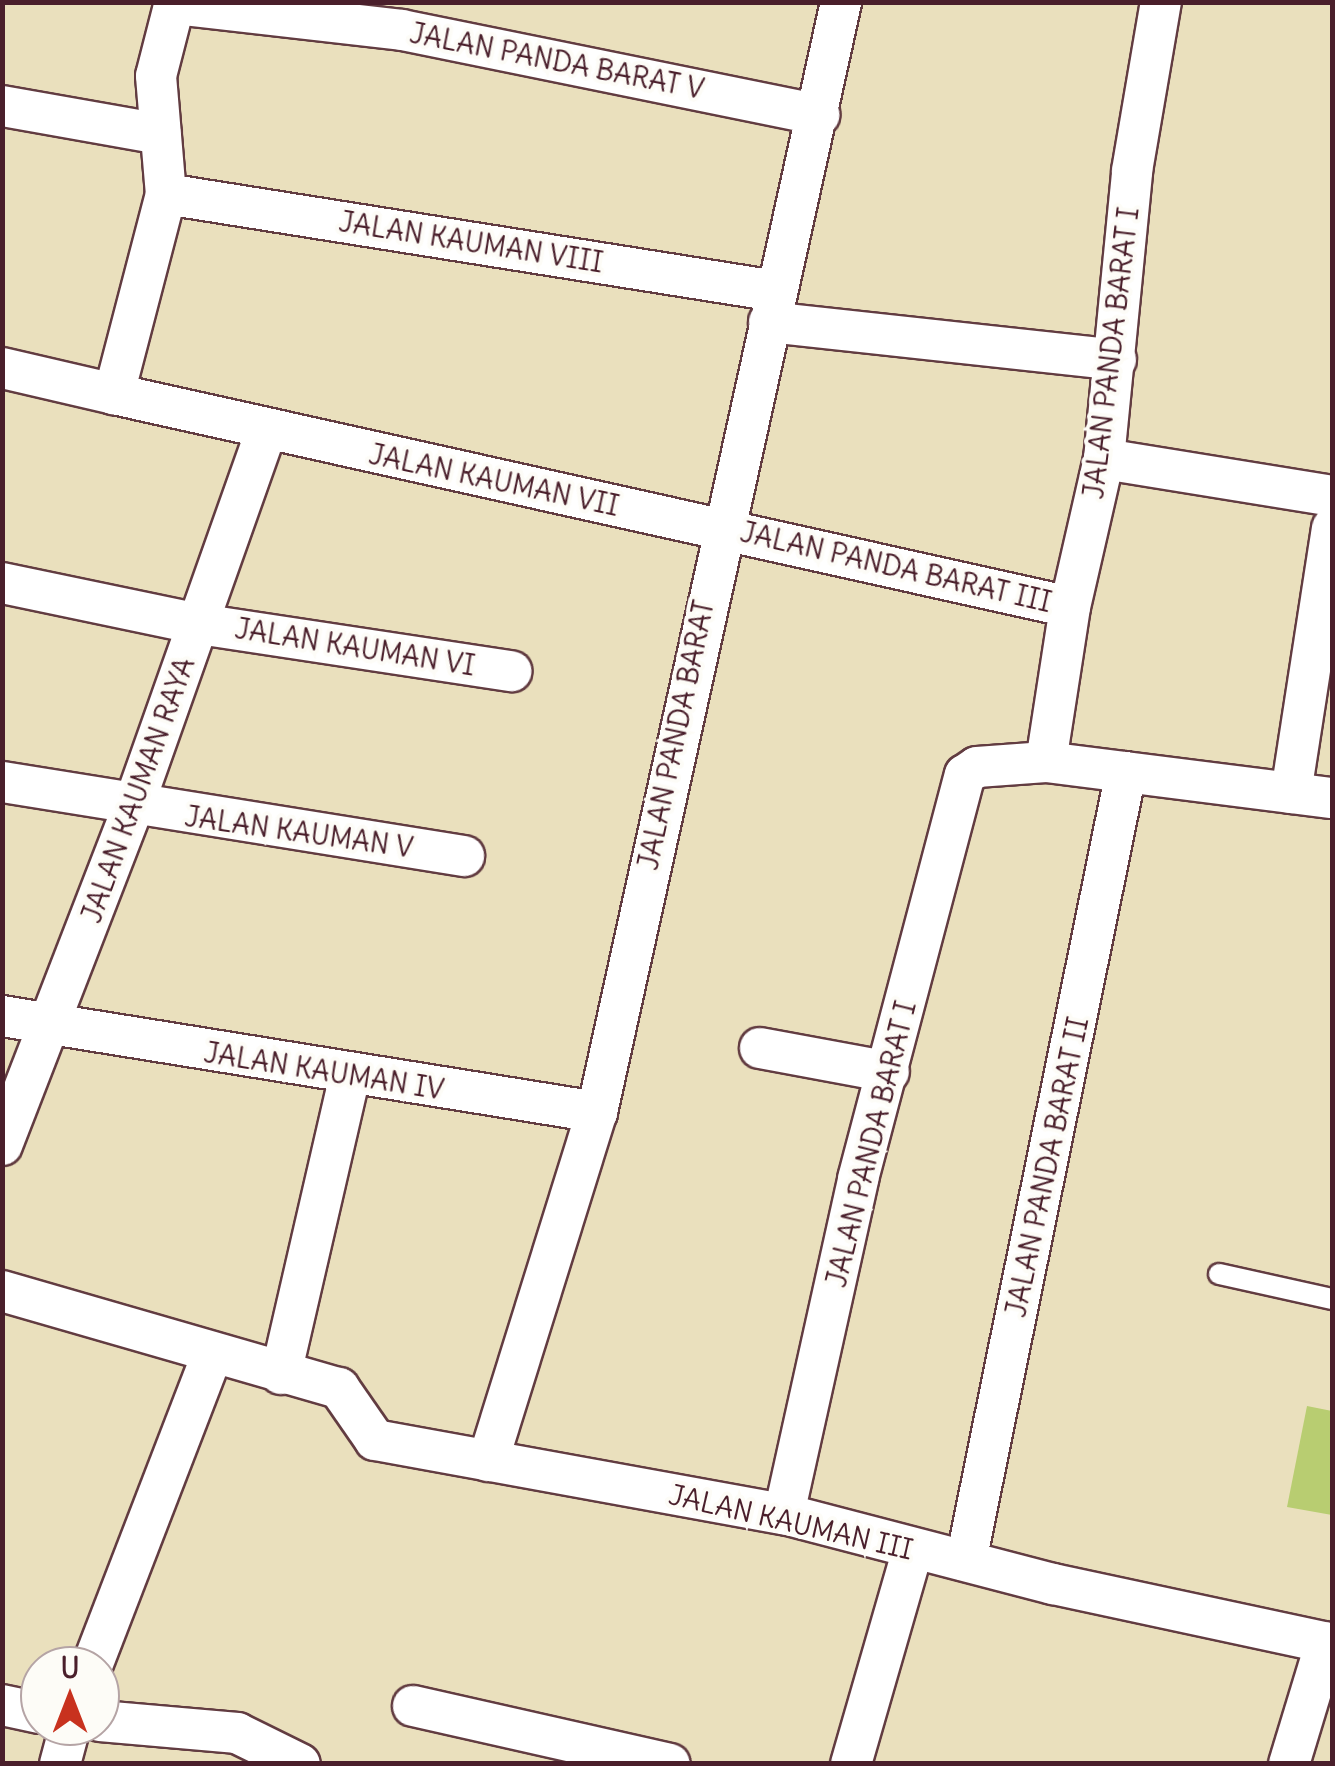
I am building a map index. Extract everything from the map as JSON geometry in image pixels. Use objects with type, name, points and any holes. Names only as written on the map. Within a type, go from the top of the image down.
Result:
[{"type":"street","name":"JALAN PANDA BARAT","points":[[488,1461],[596,1112],[722,526],[819,115],[841,2]]},
{"type":"street","name":"JALAN PANDA BARAT I","points":[[784,1514],[889,1072],[965,775],[977,767],[1046,762],[1070,608],[1104,459],[1132,171],[1161,2]]},
{"type":"street","name":"JALAN PANDA BARAT V","points":[[174,3],[402,30],[819,115]]},
{"type":"street","points":[[114,394],[166,194],[156,76],[174,3]]},
{"type":"street","points":[[2,106],[161,134]]},
{"type":"street","name":"JALAN KAUMAN VIII","points":[[166,194],[773,306],[1116,360]]},
{"type":"street","name":"JALAN KAUMAN VII","points":[[2,368],[266,432],[722,526]]},
{"type":"street","name":"JALAN KAUMAN RAYA","points":[[2,1145],[51,1029],[266,432]]},
{"type":"street","points":[[1104,459],[1332,496]]},
{"type":"street","name":"JALAN PANDA BARAT III","points":[[722,526],[1070,608]]},
{"type":"street","points":[[1291,793],[1332,528]]},
{"type":"street","name":"JALAN KAUMAN VI","points":[[2,584],[199,624],[511,671]]},
{"type":"street","points":[[1046,762],[1332,798]]},
{"type":"street","name":"JALAN PANDA BARAT II","points":[[966,1562],[1126,772]]},
{"type":"street","name":"JALAN KAUMAN V","points":[[2,782],[133,807],[464,856]]},
{"type":"street","name":"JALAN KAUMAN IV","points":[[2,1016],[51,1029],[596,1112]]},
{"type":"street","points":[[760,1048],[889,1072]]},
{"type":"street","points":[[281,1374],[350,1076]]},
{"type":"street","name":"JALAN KAUMAN III","points":[[2,1291],[343,1391],[376,1440],[784,1514],[966,1562],[1329,1643]]},
{"type":"street","points":[[100,1646],[212,1355]]},
{"type":"street","points":[[851,1764],[913,1549]]},
{"type":"street","points":[[1289,1764],[1329,1643]]},
{"type":"street","points":[[413,1706],[648,1761]]},
{"type":"street","points":[[120,1723],[237,1733],[289,1761]]},
{"type":"lane","points":[[1219,1274],[1332,1299]]},
{"type":"green space","points":[[1307,1406],[1332,1411],[1332,1515],[1287,1507]]}]
